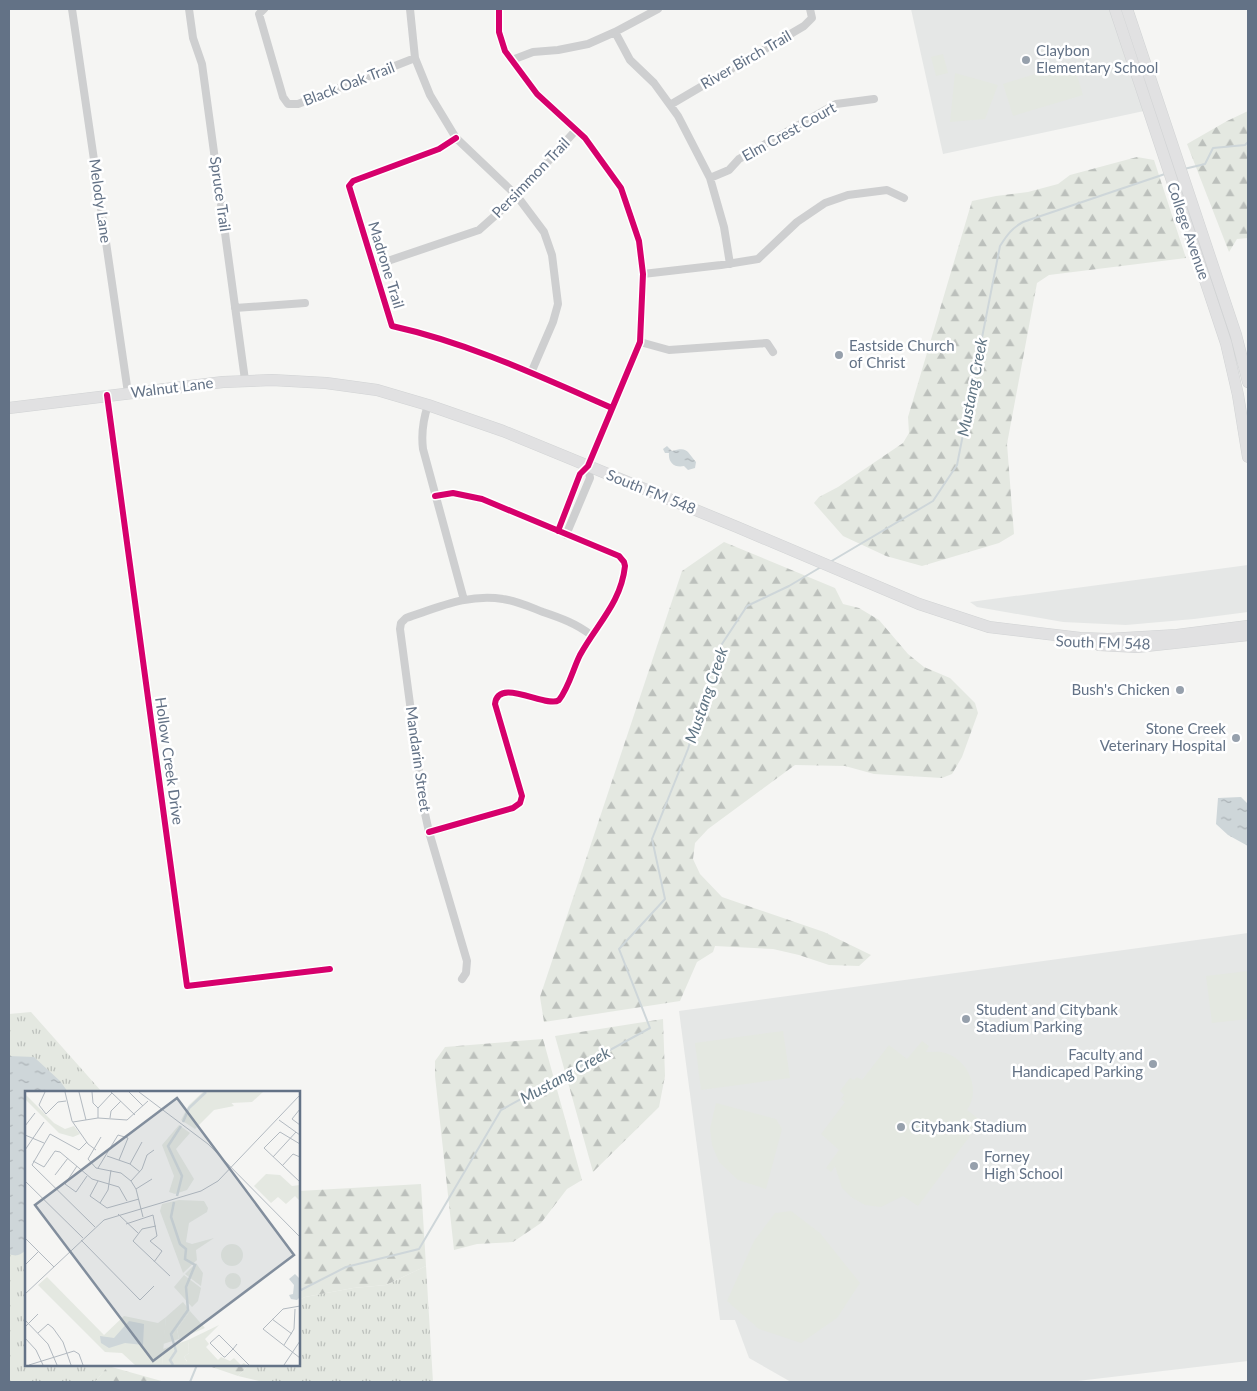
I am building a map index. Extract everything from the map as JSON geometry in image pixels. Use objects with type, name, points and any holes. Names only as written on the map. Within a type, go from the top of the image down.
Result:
[{"type":"main road","name":"College Avenue","points":[[1116,9],[1226,343],[1238,395],[1248,457]]},
{"type":"main road","name":"College Avenue","points":[[1127,9],[1236,335],[1248,382]]},
{"type":"main road","points":[[1196,255],[1208,251]]},
{"type":"main road","name":"Walnut Lane","points":[[9,408],[245,380]]},
{"type":"main road","name":"South FM 548","points":[[245,380],[317,383],[377,390],[428,405],[503,431],[940,612],[989,627],[1080,638],[1108,639],[1177,635],[1248,626]]},
{"type":"main road","name":"South FM 548","points":[[989,627],[996,631],[1042,640],[1110,646],[1157,645],[1248,635]]},
{"type":"street","name":"Melody Lane","points":[[72,9],[128,393]]},
{"type":"street","name":"Spruce Trail","points":[[189,9],[194,38],[202,64],[245,380]]},
{"type":"street","points":[[410,9],[414,58],[430,95],[456,138],[517,196],[544,232],[552,256],[558,304],[553,322],[531,373]]},
{"type":"street","points":[[499,9],[499,32],[505,51],[537,94],[585,138],[621,188],[639,241],[643,274],[640,342],[588,466],[580,474],[562,533]]},
{"type":"street","points":[[512,60],[533,52],[558,50],[588,44],[658,9]]},
{"type":"street","name":"River Birch Trail","points":[[670,105],[804,26],[812,18],[810,9]]},
{"type":"street","name":"Black Oak Trail","points":[[262,11],[283,97],[288,104],[298,104],[414,58]]},
{"type":"street","points":[[615,32],[630,60],[654,83],[678,116],[710,178],[724,227],[730,264]]},
{"type":"street","name":"Elm Crest Court","points":[[710,178],[728,170],[739,158],[836,104],[874,99]]},
{"type":"street","name":"Persimmon Trail","points":[[373,266],[479,230],[517,196],[576,130]]},
{"type":"street","name":"Madrone Trail","points":[[456,138],[439,149],[354,180],[348,186],[392,326],[428,334],[531,373],[612,408]]},
{"type":"street","points":[[643,274],[758,259],[797,222],[825,203],[848,195],[887,190],[904,198]]},
{"type":"street","points":[[235,308],[305,303]]},
{"type":"street","points":[[640,342],[669,350],[766,343],[773,352]]},
{"type":"street","name":"Hollow Creek Drive","points":[[107,395],[187,986],[330,969]]},
{"type":"street","points":[[428,405],[422,421],[423,449],[464,600],[502,598],[518,602],[574,624],[592,636]]},
{"type":"street","points":[[429,832],[513,808],[520,803],[522,796],[495,704],[497,697],[504,693],[520,694],[556,702],[562,696],[576,663],[592,636],[614,605],[624,572],[624,562],[619,556],[472,496],[454,493],[435,496]]},
{"type":"street","name":"Mandarin Street","points":[[462,979],[466,973],[467,961],[424,809],[400,629],[401,623],[406,618],[464,600]]},
{"type":"shaded area","name":"Claybon Elementary School","points":[[911,9],[1114,9],[1144,111],[943,154]]},
{"type":"shaded area","points":[[1248,565],[1248,612],[1126,625],[1063,622],[977,607],[970,602]]},
{"type":"shaded area","name":"Forney High School","points":[[1248,933],[1248,1361],[1069,1382],[791,1382],[749,1358],[735,1320],[720,1320],[679,1011]]},
{"type":"green space","points":[[943,54],[948,73],[936,76],[931,57]]},
{"type":"green space","points":[[1073,62],[1083,95],[1013,116],[1003,84]]},
{"type":"green space","points":[[955,73],[998,85],[985,119],[950,122]]},
{"type":"green space","points":[[1248,111],[1248,238],[1237,239],[1229,252],[1187,144]]},
{"type":"green space","points":[[1137,157],[1154,160],[1186,258],[1049,275],[1037,283],[1007,444],[1014,534],[999,543],[922,566],[886,556],[843,536],[814,503],[819,497],[838,487],[903,443],[909,433],[908,417],[972,201],[1028,192],[1058,184],[1070,175]]},
{"type":"green space","points":[[724,542],[835,588],[843,604],[859,608],[879,620],[908,654],[924,667],[950,678],[975,703],[978,713],[962,757],[952,774],[942,778],[874,774],[845,766],[795,765],[708,829],[695,843],[693,859],[700,874],[722,897],[824,932],[871,955],[859,966],[829,965],[773,949],[715,946],[713,952],[697,962],[680,1001],[544,1022],[540,997],[682,571]]},
{"type":"green space","points":[[1248,971],[1248,1019],[1212,1023],[1206,976]]},
{"type":"green space","points":[[31,1012],[101,1091],[25,1091],[25,1366],[108,1366],[95,1382],[9,1382],[9,1014]]},
{"type":"green space","points":[[663,1019],[665,1076],[659,1107],[593,1172],[555,1036]]},
{"type":"green space","points":[[783,1031],[790,1078],[701,1090],[695,1043]]},
{"type":"green space","points":[[543,1039],[582,1180],[567,1189],[541,1223],[513,1242],[477,1244],[454,1250],[435,1076],[435,1061],[445,1047]]},
{"type":"green space","name":"Citybank Stadium","points":[[922,1041],[929,1046],[926,1052],[945,1053],[961,1062],[973,1085],[973,1094],[967,1110],[981,1121],[918,1206],[903,1196],[881,1207],[865,1205],[851,1197],[842,1188],[835,1166],[831,1172],[826,1168],[839,1150],[821,1134],[845,1102],[841,1099],[844,1095],[840,1091],[850,1078],[854,1080],[857,1077],[862,1080],[889,1045],[907,1059]]},
{"type":"green space","points":[[716,1103],[776,1119],[782,1129],[766,1189],[738,1180],[719,1162],[712,1145],[710,1129]]},
{"type":"green space","points":[[421,1184],[426,1266],[386,1285],[353,1288],[300,1300],[300,1191]]},
{"type":"green space","points":[[791,1211],[820,1233],[860,1283],[837,1318],[801,1343],[759,1329],[727,1301],[754,1241],[775,1213]]},
{"type":"green space","points":[[426,1266],[433,1382],[263,1382],[238,1376],[248,1366],[300,1366],[300,1300],[353,1288],[386,1285]]},
{"type":"green space","points":[[108,1366],[165,1382],[95,1382]]},
{"type":"green space","points":[[209,1366],[248,1366],[238,1376]]},
{"type":"water","points":[[667,446],[672,451],[681,449],[687,451],[696,462],[695,468],[688,470],[684,466],[672,464],[669,453],[665,453],[663,449]]},
{"type":"water","points":[[1241,797],[1248,804],[1248,846],[1228,835],[1216,824],[1218,798]]},
{"type":"water","points":[[9,1056],[34,1057],[60,1081],[67,1091],[25,1091],[25,1251],[16,1255],[9,1254]]},
{"type":"waterway","name":"Mustang Creek","points":[[1184,169],[1205,164],[1213,148],[1245,145],[1248,142]]},
{"type":"waterway","name":"Mustang Creek","points":[[830,562],[933,501],[957,465],[1000,246],[1010,232],[1023,222],[1165,174]]},
{"type":"waterway","name":"Mustang Creek","points":[[300,1290],[346,1267],[419,1249],[501,1110],[650,1028],[619,949],[665,899],[652,839],[688,749],[718,650],[747,606],[789,586],[821,567]]},
{"type":"waterway","name":"Mustang Creek","points":[[190,1382],[197,1366]]},
{"type":"cycle path","points":[[499,9],[499,32],[505,51],[537,94],[585,138],[621,188],[639,241],[643,274],[640,342],[588,466],[580,474],[558,531]]},
{"type":"cycle path","points":[[456,138],[439,149],[353,181],[349,186],[392,326],[477,351],[612,408]]},
{"type":"cycle path","points":[[107,395],[187,986],[330,969]]},
{"type":"cycle path","points":[[429,832],[513,808],[520,803],[522,796],[495,704],[498,696],[505,693],[513,693],[553,702],[559,700],[580,655],[619,591],[625,566],[619,556],[482,499],[453,493],[435,496]]},
{"type":"place","name":"Claybon Elementary School","points":[[1026,60]]},
{"type":"place","name":"Eastside Church of Christ","points":[[839,355]]},
{"type":"place","name":"Bush's Chicken","points":[[1180,690]]},
{"type":"place","name":"Stone Creek Veterinary Hospital","points":[[1236,738]]},
{"type":"place","name":"Student and Citybank Stadium Parking","points":[[966,1019]]},
{"type":"place","name":"Faculty and Handicaped Parking","points":[[1153,1064]]},
{"type":"place","name":"Citybank Stadium","points":[[901,1127]]},
{"type":"place","name":"Forney High School","points":[[974,1166]]}]
